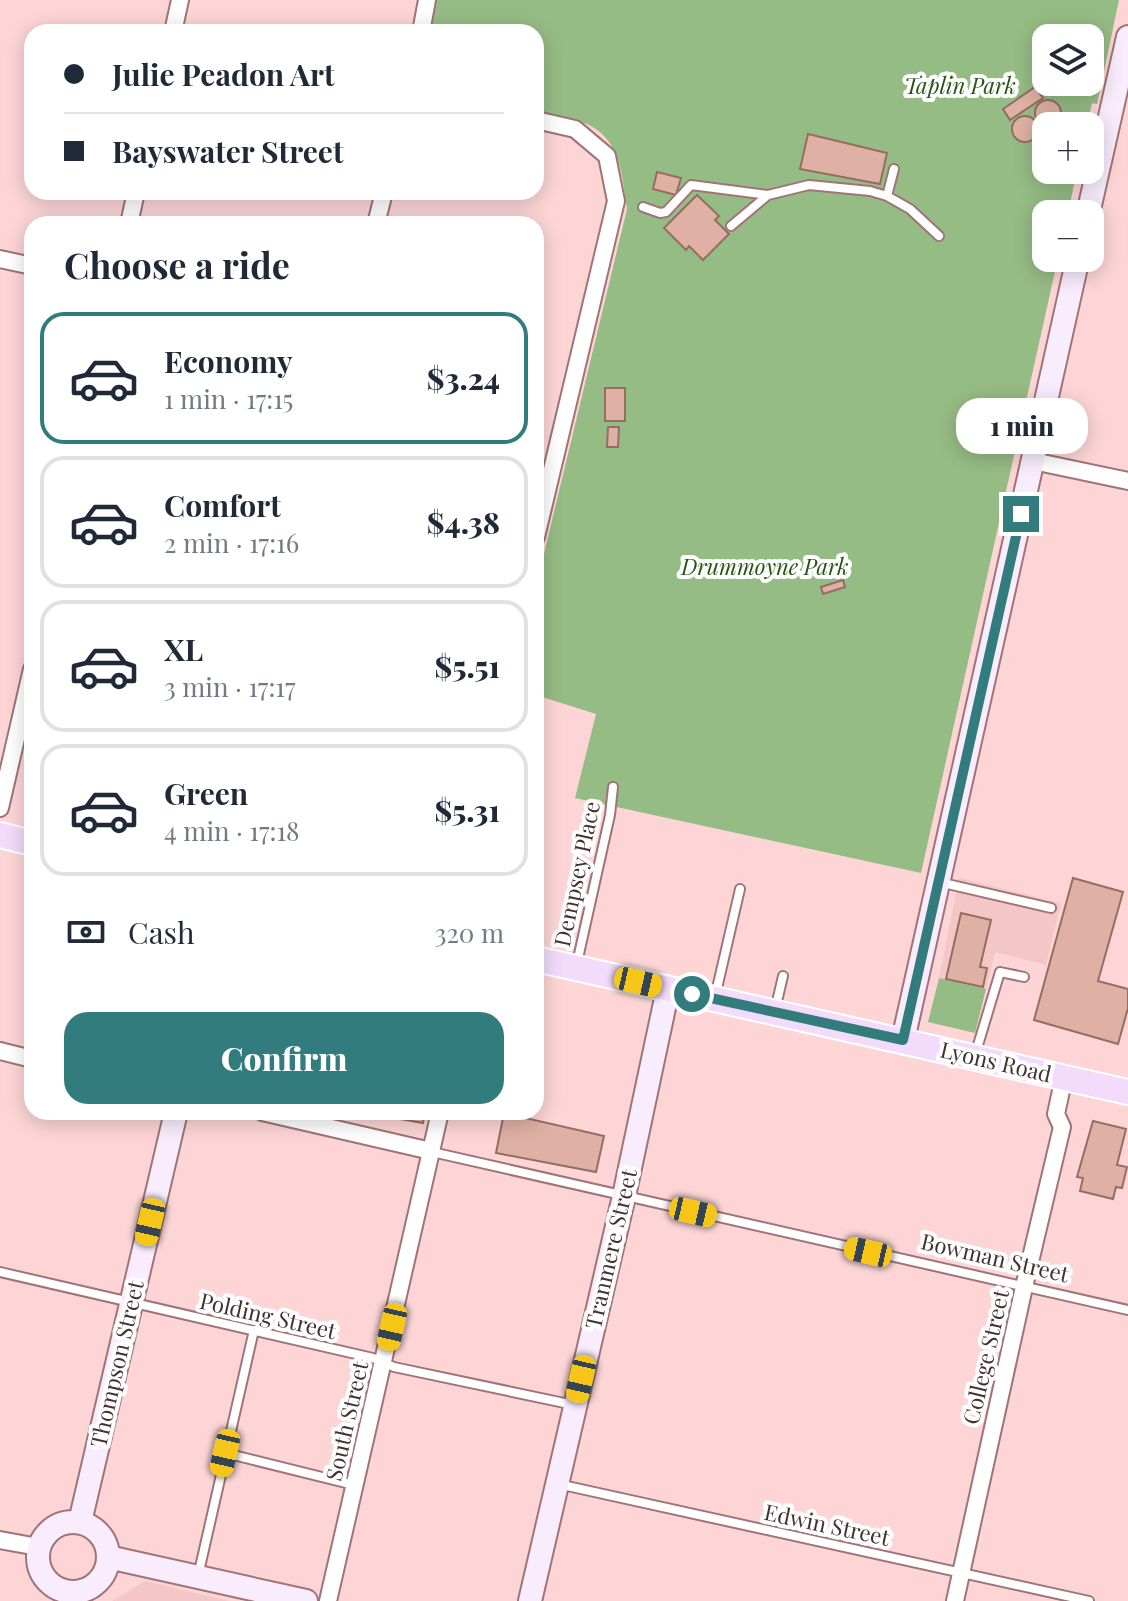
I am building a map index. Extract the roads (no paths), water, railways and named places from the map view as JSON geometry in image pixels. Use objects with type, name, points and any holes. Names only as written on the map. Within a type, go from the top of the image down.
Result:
[{"type":"main road","points":[[0,835],[24,841]]},
{"type":"main road","name":"Lyons Road","points":[[544,961],[1128,1092]]},
{"type":"street","points":[[175,24],[180,0]]},
{"type":"street","points":[[422,24],[427,0]]},
{"type":"street","points":[[1091,200],[1128,37]]},
{"type":"street","points":[[544,122],[575,129],[607,156],[616,201],[544,475]]},
{"type":"street","points":[[0,259],[24,264]]},
{"type":"street","points":[[903,1040],[1075,272]]},
{"type":"street","points":[[1033,461],[1128,481]]},
{"type":"street","points":[[0,808],[24,704]]},
{"type":"street","name":"Tranmere Street","points":[[530,1601],[624,1196],[668,989]]},
{"type":"street","points":[[0,1051],[24,1057]]},
{"type":"street","name":"College Street","points":[[955,1601],[1062,1127],[1056,1114],[1064,1077]]},
{"type":"street","name":"Thompson Street","points":[[80,1522],[174,1120]]},
{"type":"street","name":"Bowman Street","points":[[296,1120],[432,1152]]},
{"type":"street","name":"South Street","points":[[328,1601],[438,1120]]},
{"type":"street","points":[[0,1540],[32,1546],[59,1524],[80,1522],[100,1535],[108,1557],[106,1568],[94,1585],[63,1596],[45,1579],[32,1546]]},
{"type":"street","points":[[108,1557],[306,1601]]},
{"type":"lane","points":[[887,196],[894,169]]},
{"type":"lane","points":[[643,207],[666,212],[691,185],[768,195],[809,185],[870,191],[887,196],[910,209],[939,236]]},
{"type":"lane","points":[[731,226],[768,195]]},
{"type":"lane","name":"Dempsey Place","points":[[576,968],[610,815],[613,787]]},
{"type":"lane","points":[[938,882],[1051,908]]},
{"type":"lane","points":[[715,1000],[740,889]]},
{"type":"lane","points":[[974,1057],[1000,972],[1024,977]]},
{"type":"lane","points":[[774,1013],[783,976]]},
{"type":"lane","name":"Bowman Street","points":[[432,1152],[1128,1310]]},
{"type":"lane","name":"Polding Street","points":[[0,1272],[254,1330],[394,1367],[575,1405]]},
{"type":"lane","points":[[197,1577],[254,1330]]},
{"type":"lane","points":[[225,1453],[354,1485]]},
{"type":"lane","name":"Edwin Street","points":[[557,1484],[1089,1601]]},
{"type":"park label","name":"Taplin Park","points":[[960,86]]},
{"type":"park label","name":"Drummoyne Park","points":[[765,567]]}]
